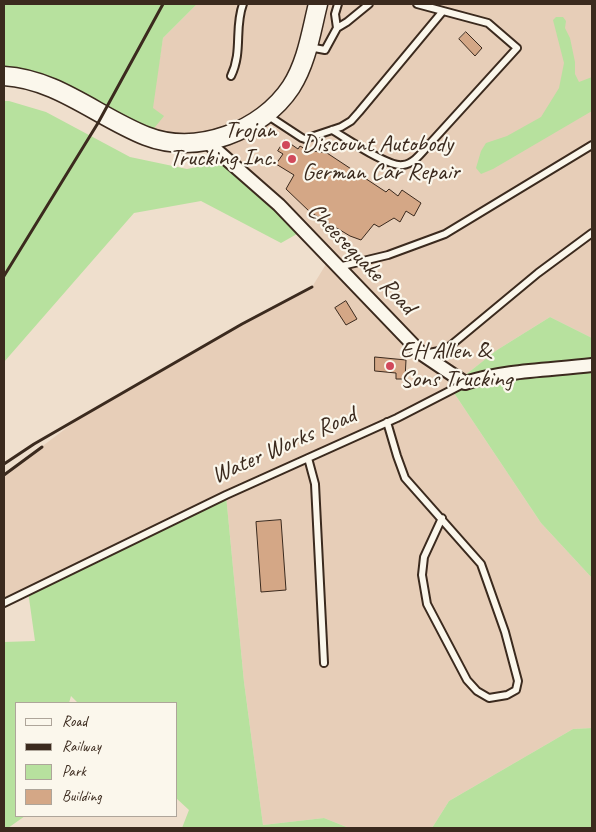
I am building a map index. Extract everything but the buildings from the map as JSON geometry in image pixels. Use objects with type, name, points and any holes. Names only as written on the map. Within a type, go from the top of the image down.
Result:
[{"type":"main road","points":[[4,76],[20,77],[62,92],[147,136],[176,143],[206,141],[232,134],[249,126],[266,114],[291,87],[301,68],[308,47],[318,4]]},
{"type":"street","name":"Cheesequake Road","points":[[206,141],[279,205],[422,354],[465,383]]},
{"type":"street","name":"Water Works Road","points":[[465,383],[479,378],[516,372],[592,366]]},
{"type":"lane","points":[[231,76],[237,64],[239,49],[238,17],[243,4]]},
{"type":"lane","points":[[337,28],[335,14],[338,4]]},
{"type":"lane","points":[[308,47],[325,50],[337,28],[348,22],[369,4]]},
{"type":"lane","points":[[332,130],[386,162],[400,166],[409,163],[422,153],[517,48],[488,22],[417,4]]},
{"type":"lane","points":[[266,114],[305,139],[341,127],[351,120],[443,11]]},
{"type":"lane","points":[[338,267],[388,255],[445,234],[592,145]]},
{"type":"lane","points":[[422,354],[439,351],[450,346],[538,273],[592,233]]},
{"type":"lane","name":"Water Works Road","points":[[4,603],[226,495],[387,422],[465,383]]},
{"type":"lane","points":[[387,422],[405,478],[442,518],[482,564],[505,632],[518,682],[516,690],[507,695],[489,698],[477,691],[467,680],[427,604],[422,575],[424,557],[442,518]]},
{"type":"lane","points":[[308,458],[315,484],[324,663]]},
{"type":"shaded area","points":[[197,4],[592,4],[592,338],[550,317],[497,350],[450,387],[541,523],[592,578],[592,728],[573,729],[449,801],[432,828],[349,828],[324,818],[263,825],[244,682],[226,495],[4,603],[4,475],[85,414],[242,324],[312,287],[328,261],[207,141],[147,137],[163,38]]},
{"type":"green space","points":[[4,4],[197,4],[163,38],[153,108],[164,116],[147,137],[4,76]]},
{"type":"green space","points":[[556,17],[563,17],[566,21],[565,28],[570,38],[575,62],[575,74],[579,82],[592,77],[592,111],[493,169],[481,174],[476,168],[481,151],[486,143],[507,136],[541,117],[559,88],[564,63],[553,20]]},
{"type":"green space","points":[[4,101],[46,112],[130,157],[187,169],[227,161],[304,230],[281,243],[201,201],[134,213],[4,362]]},
{"type":"green space","points":[[550,317],[592,338],[592,578],[541,523],[450,387],[497,350]]},
{"type":"green space","points":[[226,495],[244,682],[263,825],[324,818],[349,828],[182,828],[189,810],[178,800],[178,702],[77,702],[71,696],[69,702],[15,702],[15,817],[24,817],[8,828],[4,828],[4,642],[35,641],[28,591]]},
{"type":"green space","points":[[592,728],[592,828],[432,828],[449,801],[573,729]]},
{"type":"railway","points":[[4,276],[98,123],[163,4]]},
{"type":"railway","points":[[4,464],[34,444],[242,324],[312,287]]},
{"type":"railway","points":[[4,475],[42,447]]},
{"type":"place","name":"Trojan Trucking Inc.","points":[[286,145]]},
{"type":"place","name":"Discount Autobody German Car Repair","points":[[292,159]]},
{"type":"place","name":"EH Allen & Sons Trucking","points":[[390,366]]}]
